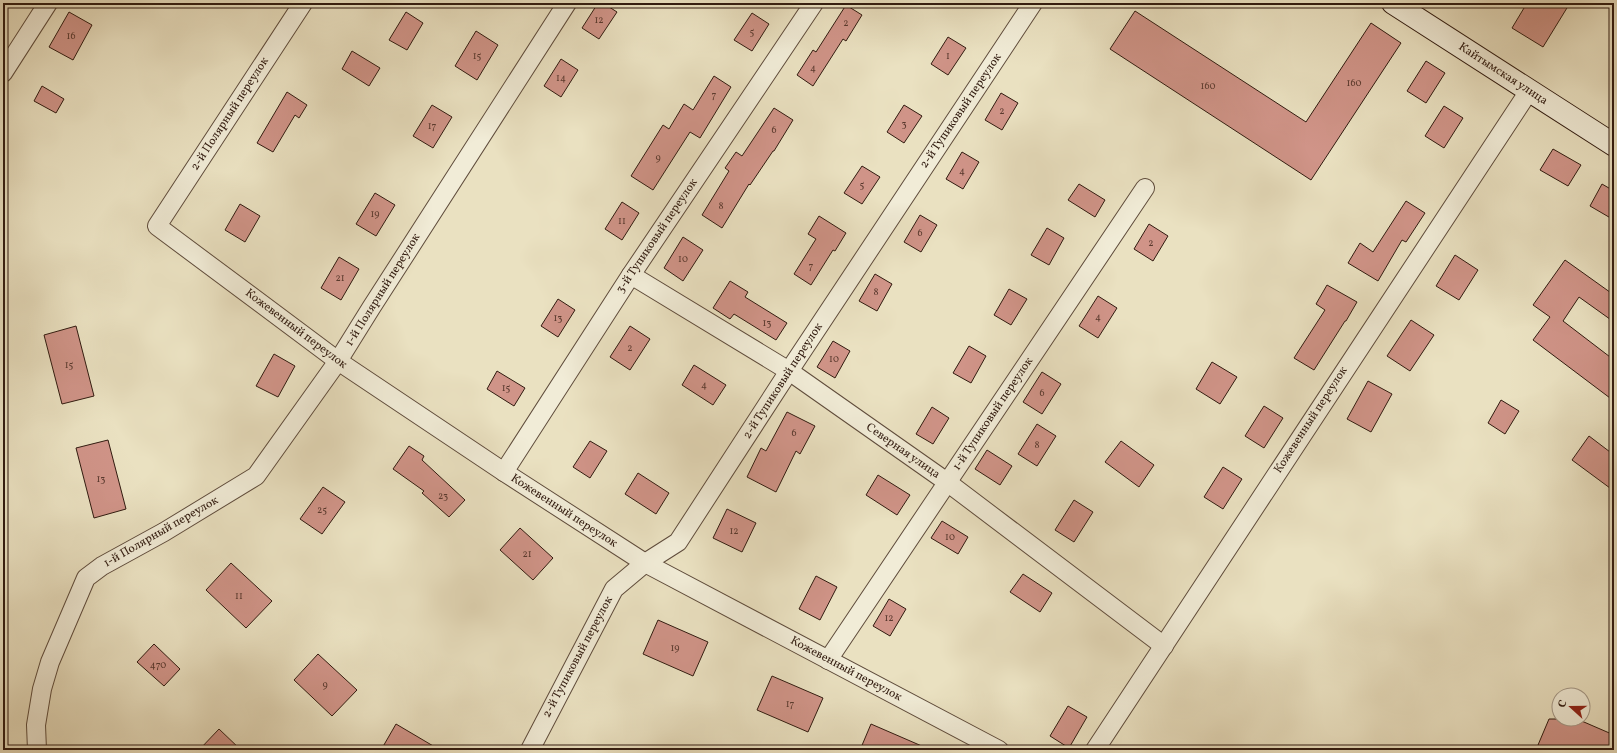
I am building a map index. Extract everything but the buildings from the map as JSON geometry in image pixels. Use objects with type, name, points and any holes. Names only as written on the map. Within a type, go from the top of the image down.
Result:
[{"type":"street","points":[[3,73],[48,3]]},
{"type":"street","name":"2-й Полярный переулок","points":[[157,226],[303,3]]},
{"type":"street","name":"1-й Полярный переулок","points":[[37,750],[36,724],[42,689],[50,662],[86,578],[102,566],[164,532],[256,476],[338,361],[567,3]]},
{"type":"street","name":"3-й Тупиковый переулок","points":[[504,472],[631,275],[814,3]]},
{"type":"street","name":"2-й Тупиковый переулок","points":[[530,750],[614,590],[645,563],[678,542],[788,371],[1033,3]]},
{"type":"street","name":"Кайтымская улица","points":[[1393,3],[1614,145]]},
{"type":"street","name":"Кожевенный переулок","points":[[1095,750],[1529,91]]},
{"type":"street","name":"1-й Тупиковый переулок","points":[[828,660],[1145,188]]},
{"type":"street","name":"Кожевенный переулок","points":[[157,226],[338,361],[504,472],[645,563],[999,750]]},
{"type":"street","name":"Северная улица","points":[[631,275],[788,371],[948,482],[1164,646]]}]
